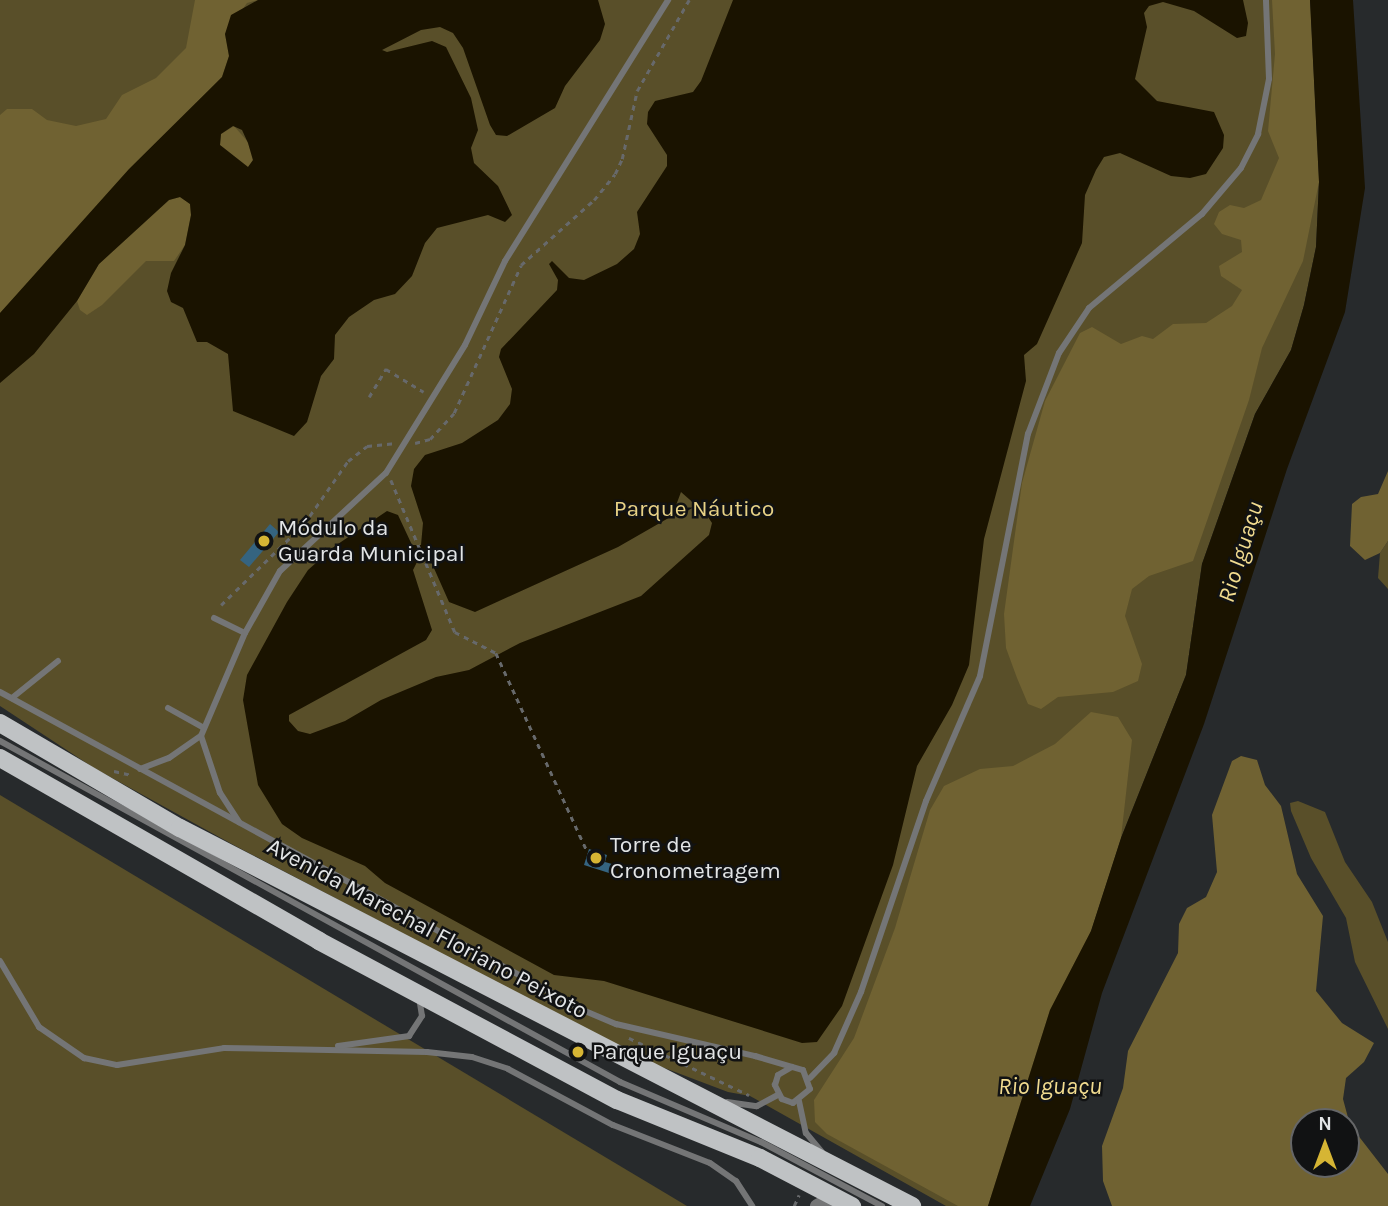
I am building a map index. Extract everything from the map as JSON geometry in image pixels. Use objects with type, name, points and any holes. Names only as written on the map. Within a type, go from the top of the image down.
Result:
[{"type":"main road","name":"Avenida Marechal Floriano Peixoto","points":[[0,723],[180,828],[912,1206]]},
{"type":"main road","points":[[0,758],[417,994],[617,1100],[760,1158],[852,1206]]},
{"type":"street","points":[[817,1206],[833,1197]]},
{"type":"lane","points":[[140,769],[169,758],[201,736],[245,633],[280,571],[386,474],[434,398],[505,261],[668,0]]},
{"type":"lane","points":[[778,1095],[788,1102],[799,1101],[808,1094],[810,1078],[834,1054],[856,1004],[926,801],[980,676],[1028,433],[1054,363],[1090,307],[1202,214],[1241,168],[1258,134],[1269,79],[1266,0]]},
{"type":"lane","points":[[214,618],[245,633]]},
{"type":"lane","points":[[12,698],[58,661]]},
{"type":"lane","points":[[0,691],[600,1018],[792,1067],[810,1078]]},
{"type":"lane","points":[[168,708],[204,729]]},
{"type":"lane","points":[[201,736],[220,793],[240,824]]},
{"type":"lane","points":[[0,741],[620,1082],[761,1142],[882,1206]]},
{"type":"lane","points":[[0,961],[28,1013],[50,1039],[102,1063],[132,1063],[206,1049],[450,1053],[494,1063],[612,1125],[710,1163],[736,1181],[752,1206]]},
{"type":"lane","points":[[312,1049],[409,1036],[422,1016],[417,994]]},
{"type":"lane","points":[[778,1095],[778,1074],[792,1067]]},
{"type":"lane","points":[[683,1089],[748,1106],[778,1095]]},
{"type":"lane","points":[[799,1101],[806,1133],[836,1165]]},
{"type":"path","points":[[221,606],[304,524],[358,452],[376,443],[406,443],[430,439],[454,413],[521,265],[594,200],[615,174],[622,159],[638,91],[689,0]]},
{"type":"path","points":[[369,397],[386,369],[434,398]]},
{"type":"path","points":[[386,474],[455,632],[496,653],[588,853]]},
{"type":"green space","name":"Parque Náutico","points":[[0,0],[1310,0],[1319,182],[1316,247],[1304,305],[1291,350],[1255,414],[1202,564],[1186,675],[1121,838],[1091,931],[988,1206],[946,1206],[750,1096],[728,1092],[646,1061],[230,843],[94,768],[0,706]]},
{"type":"green space","points":[[1388,541],[1388,589],[1378,578],[1380,553]]},
{"type":"green space","points":[[0,795],[687,1206],[0,1206]]},
{"type":"green space","points":[[1298,801],[1325,812],[1345,862],[1372,902],[1388,942],[1388,1029],[1355,962],[1346,918],[1311,858],[1291,811],[1290,803]]},
{"type":"shaded area","points":[[195,0],[258,0],[247,3],[225,34],[229,56],[222,77],[0,313],[0,115],[7,109],[32,109],[47,120],[76,126],[106,119],[122,95],[156,78],[186,48]]},
{"type":"shaded area","points":[[1272,0],[1310,0],[1319,182],[1303,261],[1262,348],[1249,400],[1193,561],[1149,576],[1132,589],[1125,616],[1142,664],[1138,681],[1113,692],[1058,697],[1041,709],[1028,704],[1017,678],[1006,648],[1004,614],[1022,483],[1045,401],[1080,333],[1092,327],[1121,344],[1142,336],[1153,339],[1173,324],[1206,323],[1232,306],[1242,290],[1221,276],[1219,266],[1242,252],[1241,240],[1222,234],[1214,224],[1219,212],[1230,205],[1244,208],[1261,200],[1279,158],[1268,131],[1275,54]]},
{"type":"shaded area","points":[[234,126],[248,142],[253,161],[248,167],[220,145],[221,134]]},
{"type":"shaded area","points":[[180,197],[190,204],[191,215],[185,245],[174,261],[146,261],[102,305],[87,315],[80,310],[77,301],[99,264],[169,200]]},
{"type":"shaded area","points":[[1388,471],[1388,541],[1380,553],[1365,560],[1350,546],[1352,504],[1361,497],[1378,494]]},
{"type":"shaded area","points":[[1091,712],[1118,717],[1132,740],[1121,838],[1091,931],[1050,1010],[988,1206],[958,1206],[827,1134],[815,1122],[814,1100],[854,1038],[895,928],[930,810],[944,786],[980,769],[1013,766],[1055,744]]},
{"type":"shaded area","points":[[1241,756],[1257,760],[1265,785],[1281,806],[1297,874],[1323,916],[1316,991],[1342,1023],[1374,1043],[1364,1062],[1346,1078],[1343,1099],[1345,1108],[1290,1108],[1290,1178],[1360,1178],[1360,1138],[1388,1174],[1388,1206],[1112,1206],[1103,1181],[1102,1146],[1123,1088],[1128,1051],[1178,953],[1179,924],[1187,908],[1206,897],[1217,872],[1212,815],[1232,761]]},
{"type":"water","points":[[258,0],[598,0],[605,24],[600,40],[565,86],[555,108],[507,136],[496,135],[490,125],[463,48],[453,33],[440,27],[421,30],[382,50],[387,52],[432,41],[446,47],[471,98],[478,130],[471,148],[474,163],[498,186],[512,215],[505,222],[488,215],[437,228],[425,243],[412,276],[395,294],[374,300],[349,317],[335,335],[334,359],[321,376],[307,422],[294,436],[233,411],[228,354],[207,342],[197,342],[183,308],[171,302],[167,291],[171,273],[185,245],[191,215],[190,204],[180,197],[169,200],[99,264],[77,301],[34,354],[0,383],[0,313],[129,169],[222,77],[229,56],[225,34],[231,15]],"holes":[[[233,126],[242,130],[253,160],[248,167],[220,145],[221,134]]]},
{"type":"water","points":[[733,0],[1243,0],[1248,23],[1246,36],[1237,38],[1194,11],[1163,2],[1149,6],[1144,13],[1147,27],[1135,79],[1157,101],[1214,112],[1224,135],[1223,148],[1206,174],[1190,178],[1171,176],[1120,153],[1104,157],[1096,170],[1085,195],[1082,243],[1037,344],[1024,355],[1026,381],[984,539],[969,665],[952,705],[917,766],[893,865],[842,1006],[817,1042],[802,1043],[604,981],[554,975],[385,883],[365,866],[302,838],[282,824],[258,785],[243,700],[247,675],[287,602],[308,570],[335,546],[387,511],[398,515],[412,545],[421,545],[423,523],[411,486],[414,469],[425,455],[462,443],[498,420],[510,404],[512,389],[499,357],[501,349],[557,290],[558,280],[549,264],[552,261],[569,278],[584,280],[617,264],[634,249],[640,234],[637,212],[667,166],[667,155],[647,124],[648,112],[655,101],[693,92],[701,81]],"holes":[[[681,492],[706,514],[712,523],[709,535],[641,596],[520,643],[469,670],[436,677],[381,700],[345,721],[310,734],[298,731],[289,721],[289,715],[426,640],[432,630],[413,570],[420,556],[429,557],[449,602],[475,612],[618,547],[672,516]]]},
{"type":"water","name":"Rio Iguaçu","points":[[1310,0],[1353,0],[1365,188],[1345,312],[1287,469],[1204,724],[1102,993],[1070,1109],[1030,1206],[988,1206],[1050,1010],[1091,931],[1121,838],[1186,675],[1202,564],[1255,414],[1291,350],[1304,305],[1316,247],[1319,182]]},
{"type":"building","name":"Módulo da Guarda Municipal","points":[[270,524],[279,532],[249,567],[240,560]]},
{"type":"building","name":"Torre de Cronometragem","points":[[589,849],[607,855],[605,862],[612,864],[609,873],[584,865]]},
{"type":"place","name":"Módulo da Guarda Municipal","points":[[264,541]]},
{"type":"place","name":"Torre de Cronometragem","points":[[596,858]]},
{"type":"place","name":"Parque Iguaçu","points":[[578,1052]]}]
